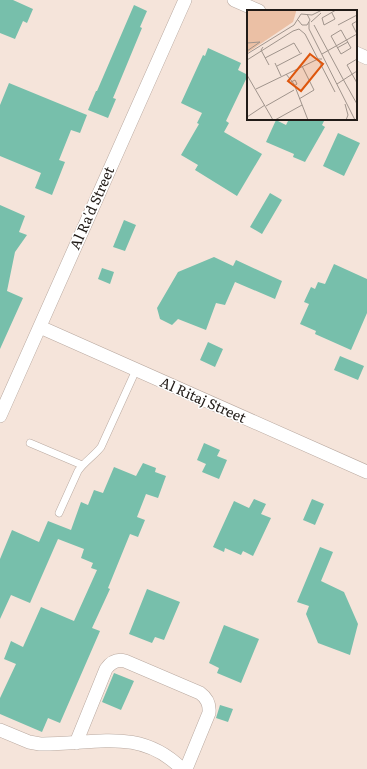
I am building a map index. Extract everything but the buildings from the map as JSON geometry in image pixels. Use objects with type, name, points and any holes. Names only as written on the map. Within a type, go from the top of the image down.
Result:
[{"type":"street","name":"Al Ra'd Street","points":[[0,416],[184,0]]},
{"type":"street","points":[[234,0],[257,10]]},
{"type":"street","points":[[357,53],[367,58]]},
{"type":"street","name":"Al Ritaj Street","points":[[40,327],[367,472]]},
{"type":"street","points":[[76,743],[106,669],[113,662],[121,660],[200,693],[207,701],[210,707],[209,713],[186,769]]},
{"type":"street","points":[[0,730],[29,742],[40,744],[110,740],[127,741],[152,748],[164,754],[182,769]]},
{"type":"lane","points":[[59,513],[78,471],[82,465],[95,455],[101,446],[136,370]]},
{"type":"lane","points":[[30,443],[82,465]]}]
